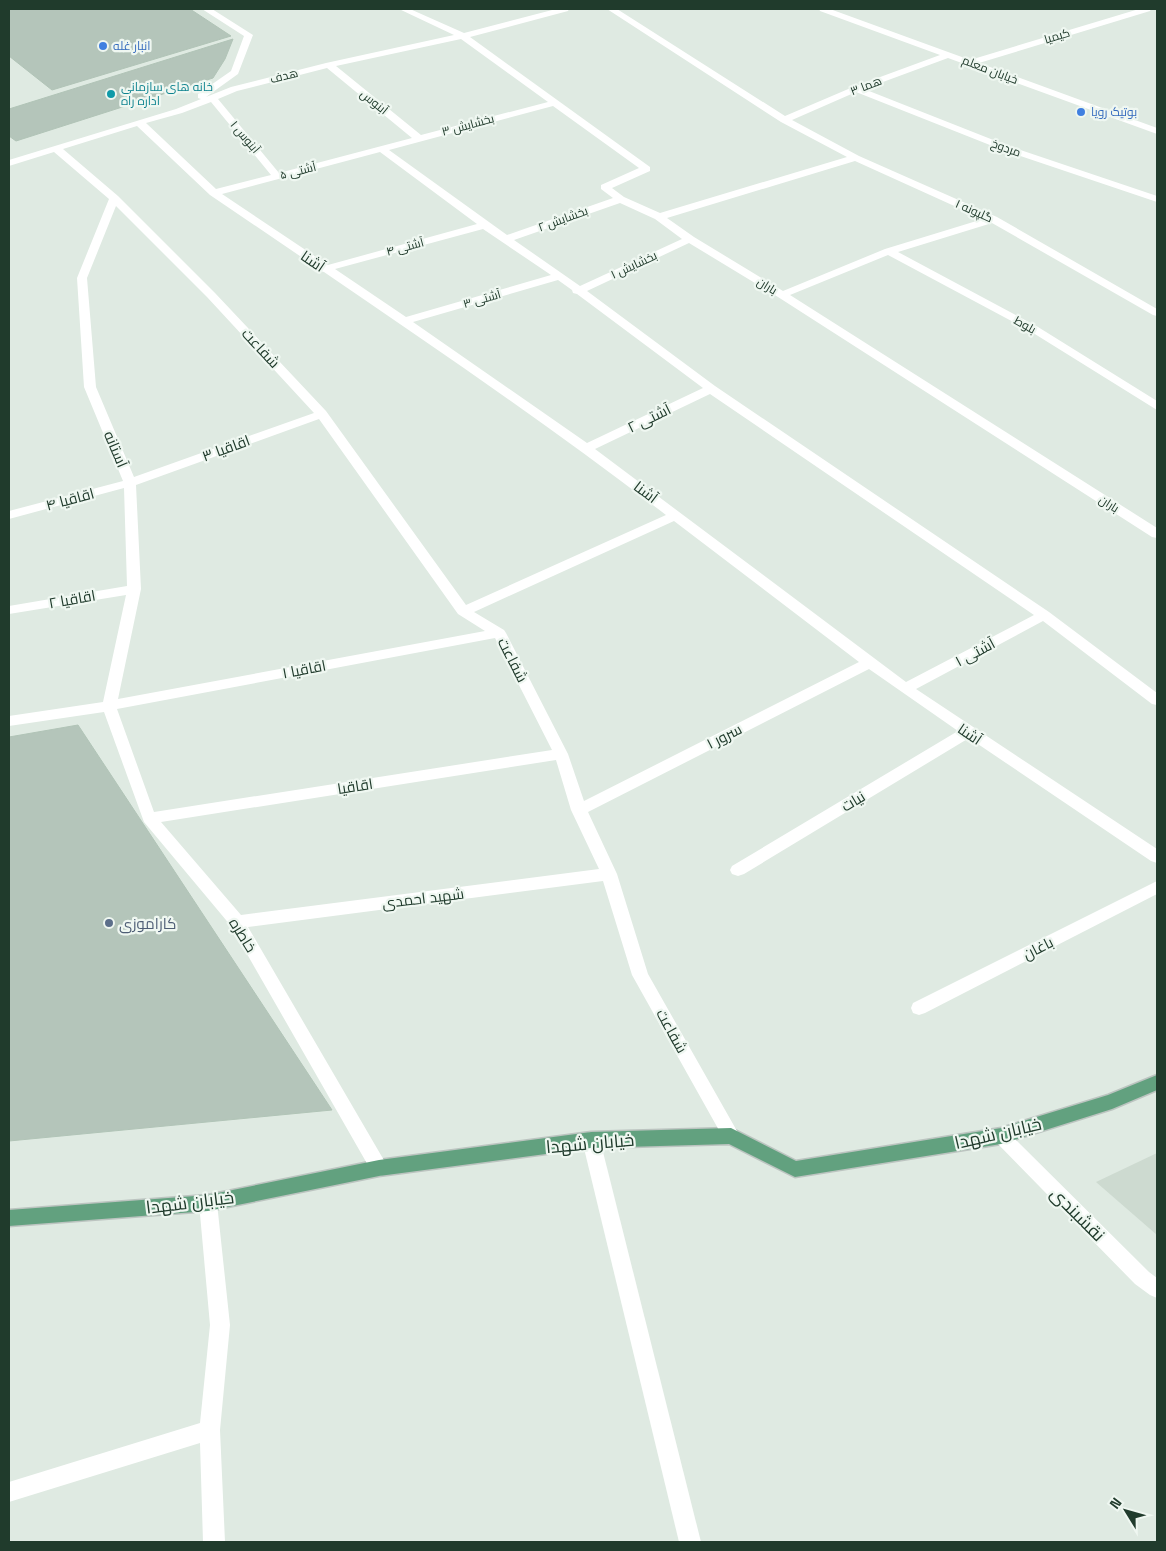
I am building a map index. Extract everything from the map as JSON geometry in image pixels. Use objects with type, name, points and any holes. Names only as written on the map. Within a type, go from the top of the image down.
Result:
[{"type":"main road","name":"خیابان شهدا","points":[[9,1218],[208,1203],[379,1168],[591,1140],[731,1136],[795,1169],[1001,1136],[1112,1101],[1157,1082]]},
{"type":"street","points":[[179,111],[235,72],[249,35],[206,9]]},
{"type":"street","points":[[403,9],[463,36],[646,169],[605,187],[620,198]]},
{"type":"street","name":"هدف","points":[[9,163],[179,111],[234,89],[329,65],[463,36],[565,9]]},
{"type":"street","name":"گلپونه ۱","points":[[611,9],[784,120],[856,158],[993,219],[1157,312]]},
{"type":"street","name":"خیابان معلم","points":[[823,9],[1155,128]]},
{"type":"street","name":"کیمیا","points":[[968,62],[1147,9]]},
{"type":"street","name":"هما ۳","points":[[784,120],[856,89],[950,54]]},
{"type":"street","name":"آبنوس","points":[[329,65],[418,138]]},
{"type":"street","name":"مردوخ","points":[[856,89],[1004,147],[1157,199]]},
{"type":"street","name":"آبنوس ۱","points":[[213,98],[277,176]]},
{"type":"street","name":"بخشایش ۳","points":[[383,150],[418,138],[554,103]]},
{"type":"street","name":"آشنا","points":[[139,122],[214,193],[404,321],[586,448],[677,515],[868,663],[968,732],[1157,857]]},
{"type":"street","name":"شفاعت","points":[[57,149],[114,198],[211,295],[322,414],[463,611],[499,633],[561,754],[579,810],[609,874],[640,975],[731,1136]]},
{"type":"street","points":[[383,150],[485,225],[560,276],[577,291],[711,389],[1044,615],[1157,700]]},
{"type":"street","name":"آشتی ۵","points":[[214,193],[383,150]]},
{"type":"street","points":[[659,217],[856,158]]},
{"type":"street","name":"آستانه","points":[[109,706],[134,589],[130,482],[90,388],[82,278],[114,198]]},
{"type":"street","name":"باران","points":[[620,198],[659,217],[690,239],[782,295],[1157,534]]},
{"type":"street","name":"بخشایش ۲","points":[[507,239],[620,198]]},
{"type":"street","points":[[782,295],[889,251],[993,219]]},
{"type":"street","name":"آشتی ۴","points":[[324,268],[485,225]]},
{"type":"street","name":"بخشایش ۱","points":[[577,291],[690,239]]},
{"type":"street","name":"بلوط","points":[[889,251],[1034,329],[1157,406]]},
{"type":"street","name":"آشتی ۳","points":[[404,321],[560,276]]},
{"type":"street","name":"آشتی ۲","points":[[586,448],[711,389]]},
{"type":"street","name":"اقاقیا ۳","points":[[130,482],[322,414]]},
{"type":"street","name":"اقاقیا ۴","points":[[9,515],[130,482]]},
{"type":"street","points":[[463,611],[677,515]]},
{"type":"street","name":"اقاقیا ۲","points":[[9,610],[134,589]]},
{"type":"street","name":"آشتی ۱","points":[[905,689],[1044,615]]},
{"type":"street","name":"اقاقیا ۱","points":[[9,721],[109,706],[499,633]]},
{"type":"street","name":"سرور ۱","points":[[579,810],[868,663]]},
{"type":"street","name":"خاطره","points":[[109,706],[149,818],[237,922],[379,1168]]},
{"type":"street","name":"نیات","points":[[738,870],[968,732]]},
{"type":"street","name":"اقاقیا","points":[[149,818],[561,754]]},
{"type":"street","name":"شهید احمدی","points":[[237,922],[609,874]]},
{"type":"street","name":"باغان","points":[[919,1008],[1157,887]]},
{"type":"street","name":"نقشبندی","points":[[1001,1136],[1142,1278],[1157,1289]]},
{"type":"street","points":[[591,1140],[690,1542]]},
{"type":"street","points":[[208,1203],[220,1325],[210,1430],[214,1542]]},
{"type":"street","points":[[9,1492],[210,1430]]},
{"type":"shaded area","points":[[1157,1153],[1157,1235],[1096,1182]]},
{"type":"building","name":"انبار غله","points":[[9,9],[190,9],[231,36],[52,90],[9,56]]},
{"type":"building","name":"خانه های سازمانی اداره راه","points":[[233,39],[225,59],[213,78],[16,141],[9,136],[9,109]]},
{"type":"building","name":"کاراموزی","points":[[78,725],[332,1110],[9,1141],[9,737]]},
{"type":"place","name":"انبار غله","points":[[103,46]]},
{"type":"place","name":"خانه های سازمانی اداره راه","points":[[111,94]]},
{"type":"place","name":"بوتیک رویا","points":[[1081,112]]},
{"type":"place","name":"کاراموزی","points":[[109,923]]}]
